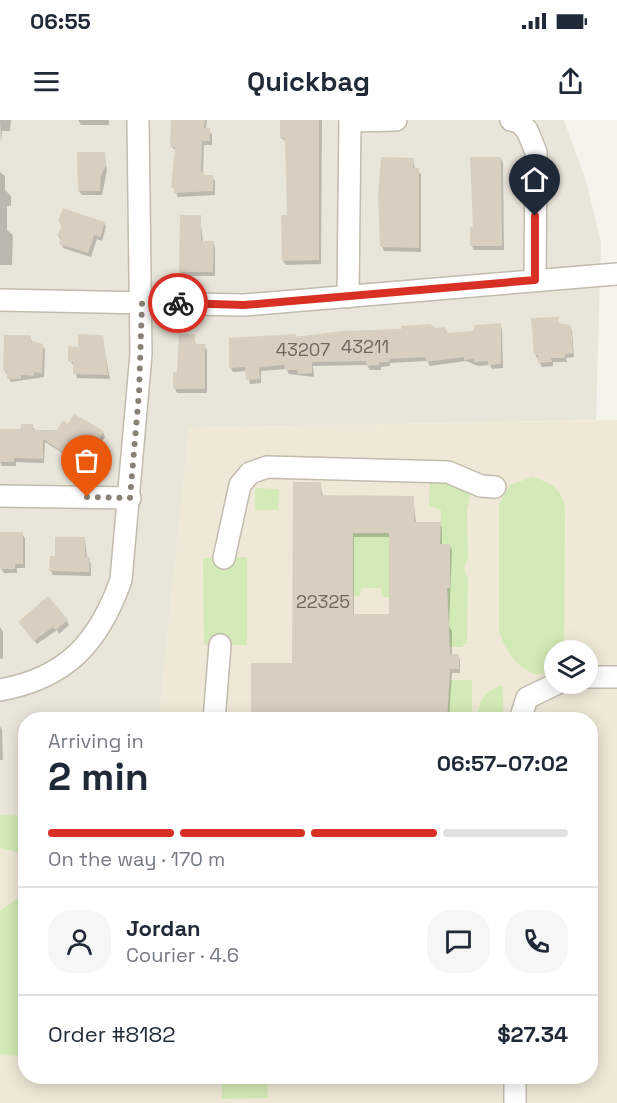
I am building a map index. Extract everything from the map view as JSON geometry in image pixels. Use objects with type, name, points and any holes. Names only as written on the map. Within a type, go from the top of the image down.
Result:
[{"type":"street","points":[[0,690],[33,682],[59,669],[93,640],[112,606],[121,580],[139,393],[142,303],[138,120]]},
{"type":"street","points":[[348,297],[350,120],[396,120]]},
{"type":"street","points":[[511,120],[519,122],[527,130],[536,152],[535,280]]},
{"type":"street","points":[[0,300],[244,305],[617,274]]},
{"type":"street","points":[[224,558],[240,485],[250,473],[267,467],[448,472],[481,486],[495,487]]},
{"type":"street","points":[[0,496],[130,498]]},
{"type":"street","points":[[215,712],[220,645]]},
{"type":"street","points":[[598,677],[617,677]]},
{"type":"street","points":[[523,712],[527,698],[544,690]]},
{"type":"street","points":[[515,1084],[515,1103]]},
{"type":"shaded area","points":[[0,120],[564,120],[587,184],[601,243],[596,420],[189,428],[160,712],[18,712],[18,829],[0,828]]},
{"type":"shaded area","points":[[617,420],[617,1103],[0,1103],[0,828],[18,829],[18,1084],[598,1084],[598,712],[160,712],[189,428]]},
{"type":"green space","points":[[430,477],[472,486],[467,510],[468,558],[465,568],[468,578],[467,644],[463,644],[463,647],[450,647],[447,588],[450,588],[450,545],[440,544],[441,510],[429,506]]},
{"type":"green space","points":[[532,477],[545,481],[559,492],[564,503],[564,640],[544,640],[544,673],[536,674],[520,665],[506,648],[499,630],[499,504],[510,485]]},
{"type":"green space","points":[[255,488],[279,489],[278,510],[255,510]]},
{"type":"green space","points":[[353,533],[389,533],[389,597],[382,597],[381,588],[361,588],[360,596],[353,596]]},
{"type":"green space","points":[[247,557],[247,645],[204,645],[203,558]]},
{"type":"green space","points":[[450,680],[472,680],[472,712],[448,712]]},
{"type":"green space","points":[[502,685],[504,712],[478,712],[483,698],[490,691]]},
{"type":"green space","points":[[0,815],[18,816],[18,852],[0,848]]},
{"type":"green space","points":[[18,897],[18,1056],[0,1054],[0,911]]},
{"type":"green space","points":[[222,1084],[267,1084],[268,1098],[222,1099]]},
{"type":"building","points":[[171,120],[205,120],[204,128],[210,128],[210,141],[202,141],[201,172],[204,172],[204,175],[213,175],[213,191],[174,193],[174,188],[171,188],[175,147],[170,147]]},
{"type":"building","points":[[280,120],[319,120],[319,260],[282,261],[281,215],[287,215],[285,138],[280,137]]},
{"type":"building","points":[[77,152],[105,152],[106,166],[101,175],[100,191],[78,191]]},
{"type":"building","points":[[381,157],[414,158],[413,168],[419,168],[419,248],[380,247],[378,194]]},
{"type":"building","points":[[470,157],[501,157],[502,246],[470,246],[470,227],[473,227]]},
{"type":"building","points":[[63,208],[105,222],[100,237],[94,235],[88,253],[59,244],[61,237],[57,236],[62,225],[58,221]]},
{"type":"building","points":[[180,215],[201,215],[201,241],[214,241],[213,272],[179,272]]},
{"type":"building","points":[[558,317],[558,323],[571,325],[573,353],[565,354],[565,358],[551,358],[552,362],[538,363],[538,355],[534,355],[531,318]]},
{"type":"building","points":[[501,323],[501,364],[488,365],[488,361],[474,362],[474,359],[464,360],[464,357],[426,362],[426,357],[389,359],[389,362],[366,366],[366,361],[312,362],[312,373],[298,374],[298,370],[285,370],[284,365],[259,367],[260,379],[246,380],[245,367],[229,368],[229,338],[296,334],[296,337],[341,331],[401,329],[401,326],[430,324],[436,328],[445,327],[446,333],[473,331],[475,325]]},
{"type":"building","points":[[78,334],[103,335],[108,375],[73,374],[73,362],[68,362],[68,346],[78,347]]},
{"type":"building","points":[[179,334],[195,334],[195,344],[205,344],[205,389],[173,389],[173,372],[177,372]]},
{"type":"building","points":[[4,335],[31,335],[31,341],[43,344],[42,373],[34,372],[34,376],[21,375],[21,379],[7,379],[7,371],[3,371]]},
{"type":"building","points":[[74,414],[104,431],[96,444],[88,447],[77,461],[43,439],[43,459],[14,458],[14,462],[0,462],[0,429],[21,429],[21,424],[33,424],[33,430],[56,431],[63,420],[68,424]]},
{"type":"building","points":[[293,482],[321,482],[321,495],[414,496],[414,522],[441,522],[440,544],[450,544],[450,588],[447,588],[450,654],[459,654],[459,669],[450,669],[447,712],[251,712],[251,663],[292,663]],"holes":[[[353,533],[389,533],[389,614],[353,614]]]},
{"type":"building","points":[[0,532],[23,532],[23,564],[15,564],[15,569],[0,569]]},
{"type":"building","points":[[55,537],[85,537],[85,557],[90,557],[89,572],[49,571],[50,556],[55,556]]},
{"type":"building","points":[[48,596],[68,620],[56,630],[53,627],[34,641],[18,622]]},
{"type":"way so far","points":[[87,497],[130,498],[139,393],[142,303],[178,303]]},
{"type":"route","points":[[178,303],[244,305],[535,280],[535,216]]}]
